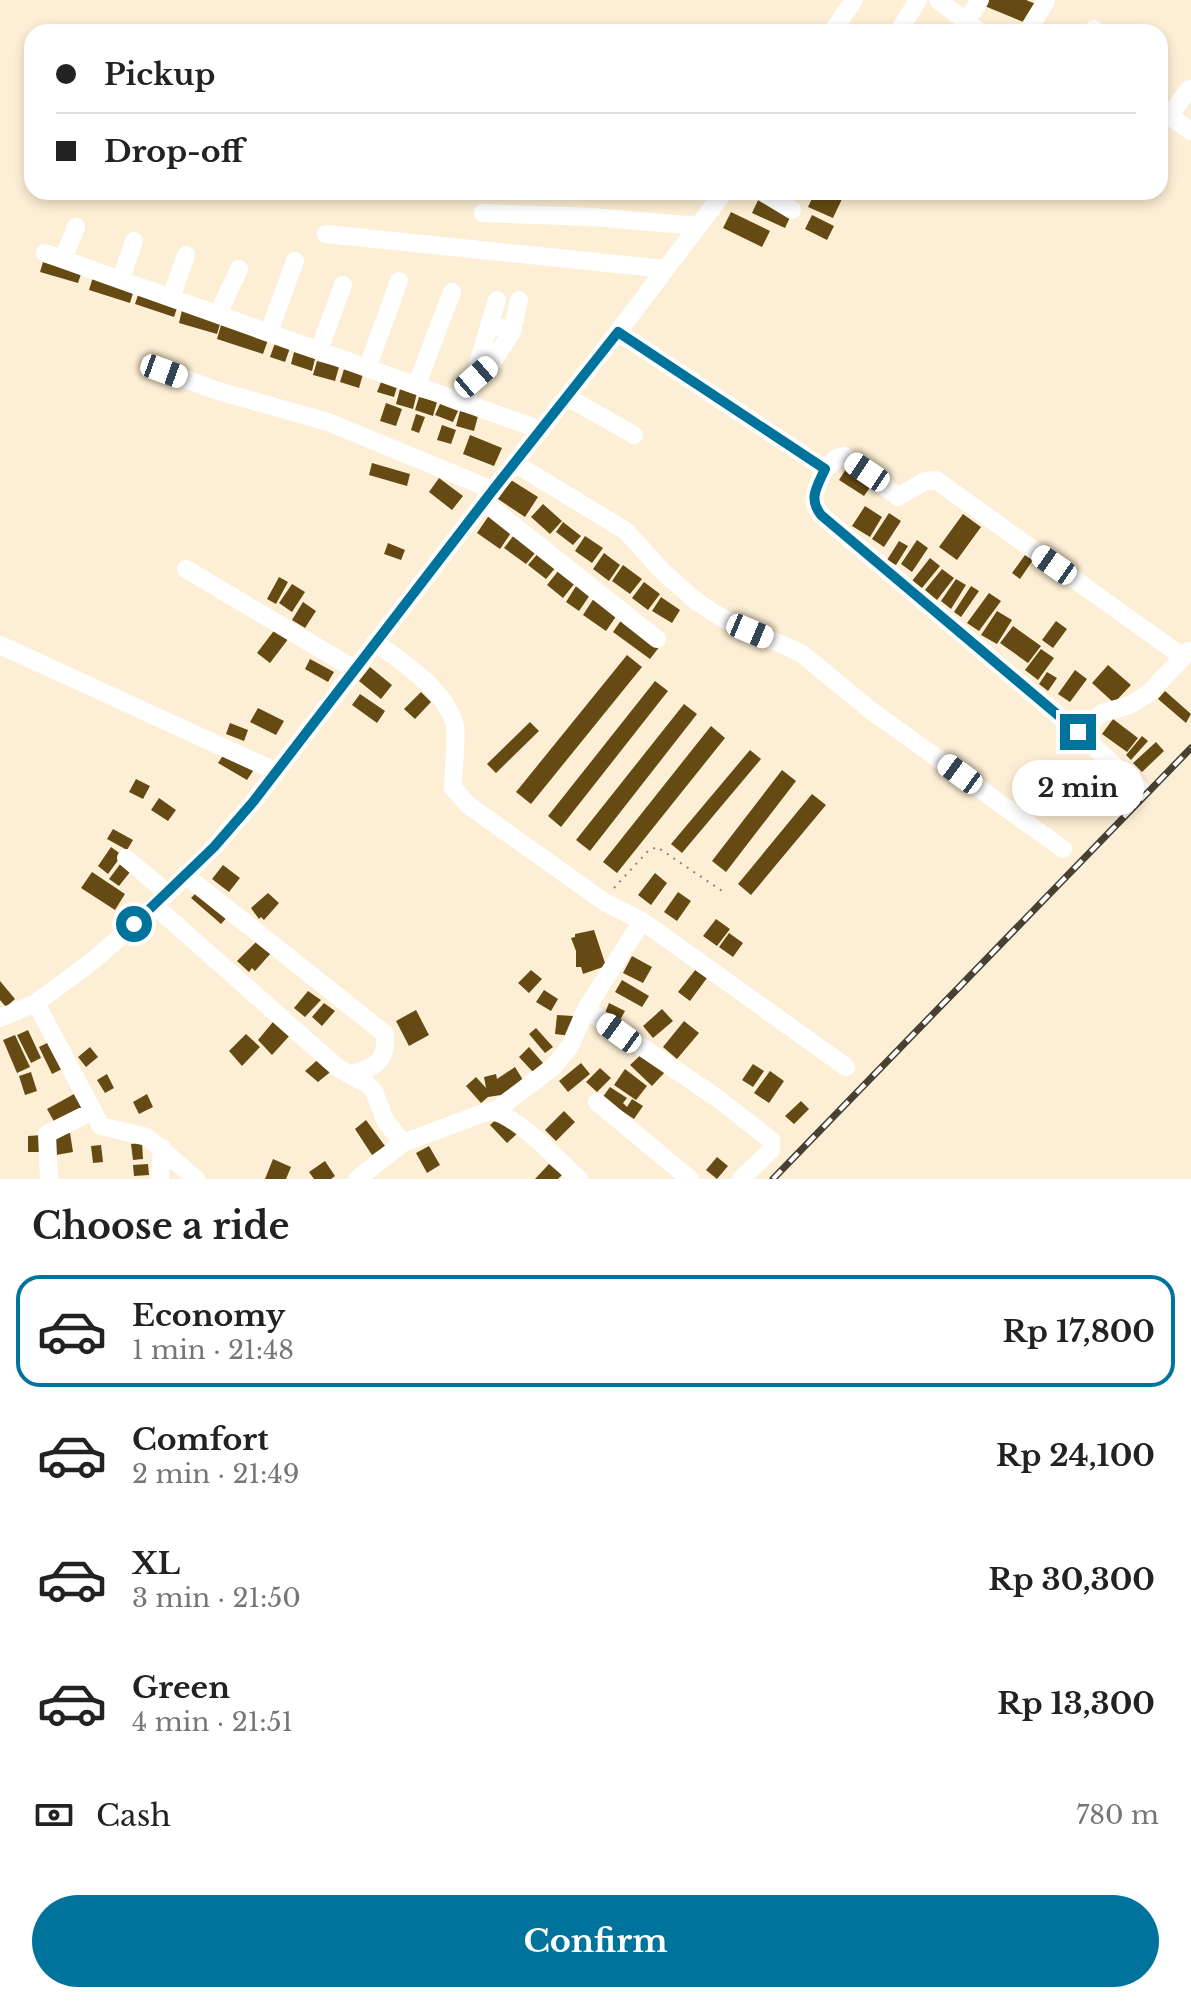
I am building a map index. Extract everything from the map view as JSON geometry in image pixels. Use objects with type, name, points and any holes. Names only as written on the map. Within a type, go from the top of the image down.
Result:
[{"type":"street","points":[[838,24],[854,0]]},
{"type":"street","points":[[903,24],[918,0]]},
{"type":"street","points":[[938,0],[969,24]]},
{"type":"street","points":[[974,24],[980,0]]},
{"type":"street","points":[[1031,24],[1046,1]]},
{"type":"street","points":[[1168,111],[1189,89]]},
{"type":"street","points":[[1168,116],[1191,131]]},
{"type":"street","points":[[0,1018],[36,1003],[94,960],[161,900],[223,836],[718,200]]},
{"type":"street","points":[[775,200],[792,210]]},
{"type":"street","points":[[483,213],[592,217],[698,226]]},
{"type":"street","points":[[63,259],[76,227]]},
{"type":"street","points":[[326,234],[665,269]]},
{"type":"street","points":[[121,279],[134,241]]},
{"type":"street","points":[[45,253],[541,430]]},
{"type":"street","points":[[171,298],[186,255]]},
{"type":"street","points":[[269,332],[295,261]]},
{"type":"street","points":[[218,314],[239,269]]},
{"type":"street","points":[[368,366],[399,281]]},
{"type":"street","points":[[319,350],[343,285]]},
{"type":"street","points":[[417,384],[452,292]]},
{"type":"street","points":[[466,403],[497,300]]},
{"type":"street","points":[[476,377],[491,364],[512,332],[519,300]]},
{"type":"street","points":[[491,324],[512,332]]},
{"type":"street","points":[[618,332],[825,469]]},
{"type":"street","points":[[164,371],[215,390],[328,422],[488,496],[657,639]]},
{"type":"street","points":[[567,397],[634,435]]},
{"type":"street","points":[[1078,732],[1106,711],[1137,702],[1187,653],[936,480],[925,481],[898,497],[844,456],[825,469],[813,495],[813,502],[821,515],[1078,732],[1141,790]]},
{"type":"street","points":[[514,463],[626,531],[662,571],[697,602],[724,619],[801,653],[869,709],[1063,849]]},
{"type":"street","points":[[186,569],[354,669]]},
{"type":"street","points":[[375,642],[426,681],[449,713],[456,738],[453,788],[460,797],[603,901],[642,921],[846,1067]]},
{"type":"street","points":[[0,645],[275,771]]},
{"type":"street","points":[[126,858],[161,900],[338,1068],[374,1091],[386,1122],[403,1143]]},
{"type":"street","points":[[185,875],[385,1034],[386,1052],[380,1062],[351,1075]]},
{"type":"street","points":[[357,1179],[403,1143],[481,1113],[495,1111],[553,1067],[570,1046],[586,1009],[642,921]]},
{"type":"street","points":[[36,1003],[105,1128],[147,1137],[196,1179]]},
{"type":"street","points":[[586,1009],[717,1098],[771,1140],[771,1150],[741,1179]]},
{"type":"street","points":[[597,1102],[690,1179]]},
{"type":"street","points":[[49,1179],[47,1134],[93,1111]]},
{"type":"street","points":[[495,1111],[513,1121],[579,1179]]},
{"type":"street","points":[[160,1179],[162,1148]]},
{"type":"path","points":[[603,901],[648,851],[657,847],[725,893]]},
{"type":"building","points":[[970,0],[1026,0],[1041,6],[1034,24]]},
{"type":"building","points":[[758,200],[769,200],[793,211],[785,228],[752,213]]},
{"type":"building","points":[[811,200],[842,200],[833,218],[808,207]]},
{"type":"building","points":[[731,212],[770,231],[762,247],[723,228]]},
{"type":"building","points":[[812,215],[834,226],[827,240],[805,229]]},
{"type":"building","points":[[43,262],[81,274],[78,283],[40,272]]},
{"type":"building","points":[[93,277],[134,290],[130,303],[89,290]]},
{"type":"building","points":[[138,295],[177,308],[174,317],[135,304]]},
{"type":"building","points":[[182,310],[221,321],[217,334],[179,323]]},
{"type":"building","points":[[221,325],[268,340],[263,354],[217,339]]},
{"type":"building","points":[[275,343],[290,348],[285,362],[270,357]]},
{"type":"building","points":[[294,352],[315,359],[312,371],[291,364]]},
{"type":"building","points":[[317,361],[339,367],[335,381],[313,375]]},
{"type":"building","points":[[344,369],[363,374],[359,388],[340,382]]},
{"type":"building","points":[[381,382],[397,387],[394,397],[377,392]]},
{"type":"building","points":[[400,389],[417,393],[413,409],[396,404]]},
{"type":"building","points":[[419,397],[437,402],[433,416],[415,410]]},
{"type":"building","points":[[386,403],[402,409],[396,426],[380,421]]},
{"type":"building","points":[[440,404],[458,411],[453,422],[435,415]]},
{"type":"building","points":[[460,411],[478,416],[474,431],[456,426]]},
{"type":"building","points":[[416,414],[425,417],[419,433],[411,430]]},
{"type":"building","points":[[442,425],[456,430],[451,444],[437,440]]},
{"type":"building","points":[[470,435],[502,448],[494,466],[463,454]]},
{"type":"building","points":[[372,463],[410,474],[407,486],[369,475]]},
{"type":"building","points":[[846,469],[871,486],[864,496],[839,480]]},
{"type":"building","points":[[439,478],[463,496],[452,510],[429,492]]},
{"type":"building","points":[[511,480],[538,497],[525,517],[498,499]]},
{"type":"building","points":[[543,504],[562,521],[550,534],[531,517]]},
{"type":"building","points":[[865,506],[882,517],[870,537],[852,526]]},
{"type":"building","points":[[889,513],[901,521],[884,547],[872,539]]},
{"type":"building","points":[[490,514],[513,530],[500,549],[477,533]]},
{"type":"building","points":[[963,514],[981,527],[957,560],[939,547]]},
{"type":"building","points":[[563,522],[581,536],[573,545],[556,532]]},
{"type":"building","points":[[514,535],[536,552],[526,564],[504,548]]},
{"type":"building","points":[[585,536],[603,548],[592,563],[575,551]]},
{"type":"building","points":[[917,540],[928,548],[912,572],[901,564]]},
{"type":"building","points":[[899,541],[908,546],[896,565],[887,560]]},
{"type":"building","points":[[388,543],[405,550],[401,560],[384,554]]},
{"type":"building","points":[[539,552],[557,566],[546,579],[528,565]]},
{"type":"building","points":[[604,553],[620,565],[609,581],[593,569]]},
{"type":"building","points":[[1025,555],[1033,560],[1020,579],[1012,573]]},
{"type":"building","points":[[930,558],[940,566],[922,588],[912,581]]},
{"type":"building","points":[[623,565],[642,579],[630,594],[612,581]]},
{"type":"building","points":[[942,569],[954,578],[937,600],[925,590]]},
{"type":"building","points":[[559,570],[575,583],[563,598],[547,585]]},
{"type":"building","points":[[279,577],[288,582],[276,604],[267,599]]},
{"type":"building","points":[[956,579],[966,585],[951,609],[941,601]]},
{"type":"building","points":[[644,582],[660,594],[648,610],[632,598]]},
{"type":"building","points":[[578,583],[592,592],[579,611],[566,602]]},
{"type":"building","points":[[292,584],[305,592],[292,612],[279,603]]},
{"type":"building","points":[[971,586],[979,591],[961,617],[954,612]]},
{"type":"building","points":[[989,593],[1001,601],[979,631],[967,623]]},
{"type":"building","points":[[661,597],[680,610],[672,623],[652,611]]},
{"type":"building","points":[[594,598],[617,615],[606,631],[583,615]]},
{"type":"building","points":[[303,602],[316,611],[305,628],[292,620]]},
{"type":"building","points":[[997,611],[1012,620],[997,644],[981,635]]},
{"type":"building","points":[[622,619],[660,646],[650,659],[613,632]]},
{"type":"building","points":[[1056,621],[1067,629],[1053,648],[1042,640]]},
{"type":"building","points":[[1013,626],[1041,646],[1028,663],[1000,643]]},
{"type":"building","points":[[276,628],[289,638],[270,663],[257,653]]},
{"type":"building","points":[[1041,649],[1054,658],[1038,680],[1025,670]]},
{"type":"building","points":[[627,655],[642,667],[531,804],[516,792]]},
{"type":"building","points":[[310,659],[334,672],[328,682],[305,669]]},
{"type":"building","points":[[1108,665],[1131,685],[1114,703],[1092,683]]},
{"type":"building","points":[[370,667],[392,685],[381,699],[359,681]]},
{"type":"building","points":[[1075,670],[1087,679],[1070,702],[1058,694]]},
{"type":"building","points":[[1047,672],[1057,678],[1048,691],[1039,684]]},
{"type":"building","points":[[655,681],[668,691],[561,827],[548,816]]},
{"type":"building","points":[[1165,691],[1191,714],[1186,723],[1158,699]]},
{"type":"building","points":[[421,692],[431,702],[415,719],[404,709]]},
{"type":"building","points":[[360,694],[385,711],[377,723],[352,705]]},
{"type":"building","points":[[684,704],[697,714],[590,851],[576,840]]},
{"type":"building","points":[[258,708],[284,721],[276,735],[250,722]]},
{"type":"building","points":[[1113,719],[1138,738],[1127,752],[1102,734]]},
{"type":"building","points":[[530,722],[539,731],[496,773],[487,764]]},
{"type":"building","points":[[230,723],[248,730],[244,741],[226,734]]},
{"type":"building","points":[[711,726],[725,738],[617,873],[603,862]]},
{"type":"building","points":[[1142,736],[1148,741],[1131,760],[1126,755]]},
{"type":"building","points":[[1156,742],[1164,751],[1142,772],[1133,763]]},
{"type":"building","points":[[750,750],[761,759],[682,853],[671,844]]},
{"type":"building","points":[[226,751],[255,768],[247,780],[218,763]]},
{"type":"building","points":[[782,770],[796,781],[726,872],[712,861]]},
{"type":"building","points":[[136,779],[150,786],[143,799],[129,792]]},
{"type":"building","points":[[812,794],[826,805],[751,895],[738,884]]},
{"type":"building","points":[[159,798],[176,810],[168,821],[151,810]]},
{"type":"building","points":[[113,829],[133,840],[127,850],[107,839]]},
{"type":"building","points":[[111,847],[122,855],[108,874],[98,866]]},
{"type":"building","points":[[124,859],[134,867],[119,886],[109,879]]},
{"type":"building","points":[[223,865],[240,878],[229,892],[212,879]]},
{"type":"building","points":[[92,872],[125,894],[115,910],[81,888]]},
{"type":"building","points":[[655,873],[667,883],[651,905],[638,895]]},
{"type":"building","points":[[199,890],[229,915],[221,924],[191,898]]},
{"type":"building","points":[[678,892],[691,901],[677,921],[664,912]]},
{"type":"building","points":[[268,893],[279,903],[264,920],[259,919],[251,908]]},
{"type":"building","points":[[716,919],[730,929],[717,946],[703,936]]},
{"type":"building","points":[[594,930],[606,966],[583,974],[581,967],[576,967],[576,951],[571,938],[575,934]]},
{"type":"building","points":[[729,933],[743,943],[733,957],[719,947]]},
{"type":"building","points":[[262,936],[272,952],[255,971],[252,968],[249,972],[237,961]]},
{"type":"building","points":[[632,956],[652,967],[643,983],[623,973]]},
{"type":"building","points":[[696,969],[707,978],[690,1001],[678,992]]},
{"type":"building","points":[[531,970],[542,979],[529,993],[518,983]]},
{"type":"building","points":[[622,980],[649,996],[642,1007],[615,992]]},
{"type":"building","points":[[0,981],[15,999],[6,1007],[0,1000]]},
{"type":"building","points":[[544,990],[558,999],[551,1011],[536,1002]]},
{"type":"building","points":[[308,991],[321,1000],[305,1017],[294,1008]]},
{"type":"building","points":[[324,1003],[335,1011],[322,1026],[312,1017]]},
{"type":"building","points":[[609,1003],[625,1011],[620,1020],[605,1013]]},
{"type":"building","points":[[662,1009],[673,1021],[653,1038],[643,1026]]},
{"type":"building","points":[[416,1010],[429,1035],[409,1046],[396,1021]]},
{"type":"building","points":[[557,1015],[573,1016],[571,1036],[555,1034]]},
{"type":"building","points":[[277,1017],[292,1033],[272,1055],[258,1040]]},
{"type":"building","points":[[684,1021],[699,1033],[677,1059],[663,1047]]},
{"type":"building","points":[[536,1028],[553,1047],[545,1053],[529,1034]]},
{"type":"building","points":[[28,1030],[41,1058],[31,1063],[17,1035]]},
{"type":"building","points":[[246,1034],[260,1047],[242,1066],[229,1051]]},
{"type":"building","points":[[15,1035],[30,1067],[17,1073],[3,1040]]},
{"type":"building","points":[[49,1042],[62,1069],[52,1074],[39,1047]]},
{"type":"building","points":[[90,1047],[98,1057],[86,1067],[78,1057]]},
{"type":"building","points":[[529,1047],[543,1063],[533,1072],[519,1057]]},
{"type":"building","points":[[645,1051],[666,1071],[652,1086],[630,1065]]},
{"type":"building","points":[[323,1055],[334,1069],[318,1082],[305,1071]]},
{"type":"building","points":[[581,1063],[590,1074],[568,1092],[559,1081]]},
{"type":"building","points":[[753,1064],[764,1071],[753,1087],[742,1080]]},
{"type":"building","points":[[515,1067],[523,1080],[501,1095],[488,1097],[481,1103],[466,1086],[476,1077],[486,1088],[484,1077],[496,1074],[497,1079]]},
{"type":"building","points":[[600,1068],[611,1078],[597,1092],[586,1082]]},
{"type":"building","points":[[625,1069],[647,1086],[636,1100],[614,1085]]},
{"type":"building","points":[[770,1071],[784,1081],[769,1103],[754,1093]]},
{"type":"building","points":[[31,1072],[37,1091],[25,1095],[19,1076]]},
{"type":"building","points":[[107,1074],[114,1088],[105,1093],[97,1080]]},
{"type":"building","points":[[610,1087],[627,1098],[623,1103],[627,1107],[632,1099],[643,1106],[634,1119],[602,1098]]},
{"type":"building","points":[[74,1094],[83,1110],[56,1125],[47,1109]]},
{"type":"building","points":[[147,1094],[153,1107],[139,1114],[133,1102]]},
{"type":"building","points":[[801,1101],[809,1109],[794,1124],[785,1116]]},
{"type":"building","points":[[564,1111],[575,1122],[556,1141],[545,1130]]},
{"type":"building","points":[[502,1114],[518,1133],[507,1143],[490,1125]]},
{"type":"building","points":[[366,1120],[385,1146],[372,1155],[355,1129]]},
{"type":"building","points":[[70,1133],[73,1152],[56,1155],[53,1135]]},
{"type":"building","points":[[43,1135],[43,1152],[28,1152],[28,1136]]},
{"type":"building","points":[[142,1143],[143,1159],[133,1160],[131,1144]]},
{"type":"building","points":[[101,1145],[103,1162],[93,1163],[91,1146]]},
{"type":"building","points":[[429,1146],[440,1165],[427,1173],[416,1153]]},
{"type":"building","points":[[717,1157],[728,1166],[717,1179],[706,1170]]},
{"type":"building","points":[[273,1159],[291,1167],[286,1179],[265,1179]]},
{"type":"building","points":[[325,1161],[335,1176],[331,1179],[314,1179],[309,1172]]},
{"type":"building","points":[[148,1164],[149,1175],[134,1176],[133,1165]]},
{"type":"building","points":[[549,1164],[562,1175],[558,1179],[535,1179]]},
{"type":"railway","points":[[773,1179],[1191,748]]},
{"type":"route","points":[[134,924],[214,847],[253,802],[354,668],[618,332],[825,469],[813,495],[813,502],[821,515],[1078,732]]}]
